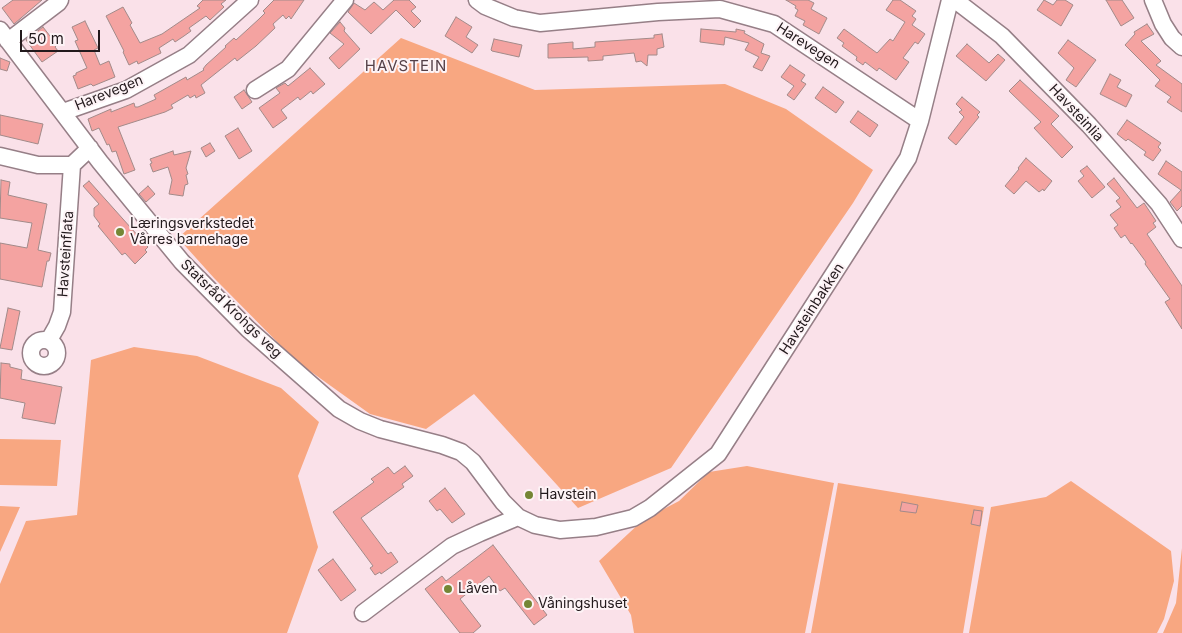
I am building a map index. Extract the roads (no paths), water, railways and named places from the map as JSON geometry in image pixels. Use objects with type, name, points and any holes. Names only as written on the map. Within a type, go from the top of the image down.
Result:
[{"type":"street","points":[[4,35],[60,0]]},
{"type":"street","name":"Harevegen","points":[[63,112],[126,90],[190,55],[250,0]]},
{"type":"street","points":[[255,90],[288,69],[345,0]]},
{"type":"street","name":"Harevegen","points":[[477,0],[485,6],[514,18],[540,23],[658,12],[720,10],[774,24],[920,121]]},
{"type":"street","name":"Havsteinbakken","points":[[570,530],[596,527],[632,518],[650,508],[718,454],[908,158],[920,121],[950,0]]},
{"type":"street","name":"Havsteinlia","points":[[955,0],[1002,36],[1088,125],[1159,204],[1182,239]]},
{"type":"street","points":[[1153,0],[1163,24],[1172,38],[1182,47]]},
{"type":"street","name":"Statsråd Krohgs veg","points":[[4,35],[90,148],[182,262],[248,330],[339,409],[360,421],[380,429],[442,445],[461,452],[472,462],[503,502],[518,517],[535,525],[570,530]]},
{"type":"street","points":[[0,156],[38,165],[72,165],[90,148]]},
{"type":"street","name":"Havsteinflata","points":[[49,340],[62,312],[72,165]]},
{"type":"street","points":[[363,613],[452,546],[518,517]]},
{"type":"place","name":"Læringsverkstedet Vårres barnehage","points":[[120,232]]},
{"type":"place","name":"Havstein","points":[[529,495]]},
{"type":"place","name":"Låven","points":[[448,589]]},
{"type":"place","name":"Våningshuset","points":[[528,604]]},
{"type":"district","name":"HAVSTEIN","points":[[406,66]]}]
